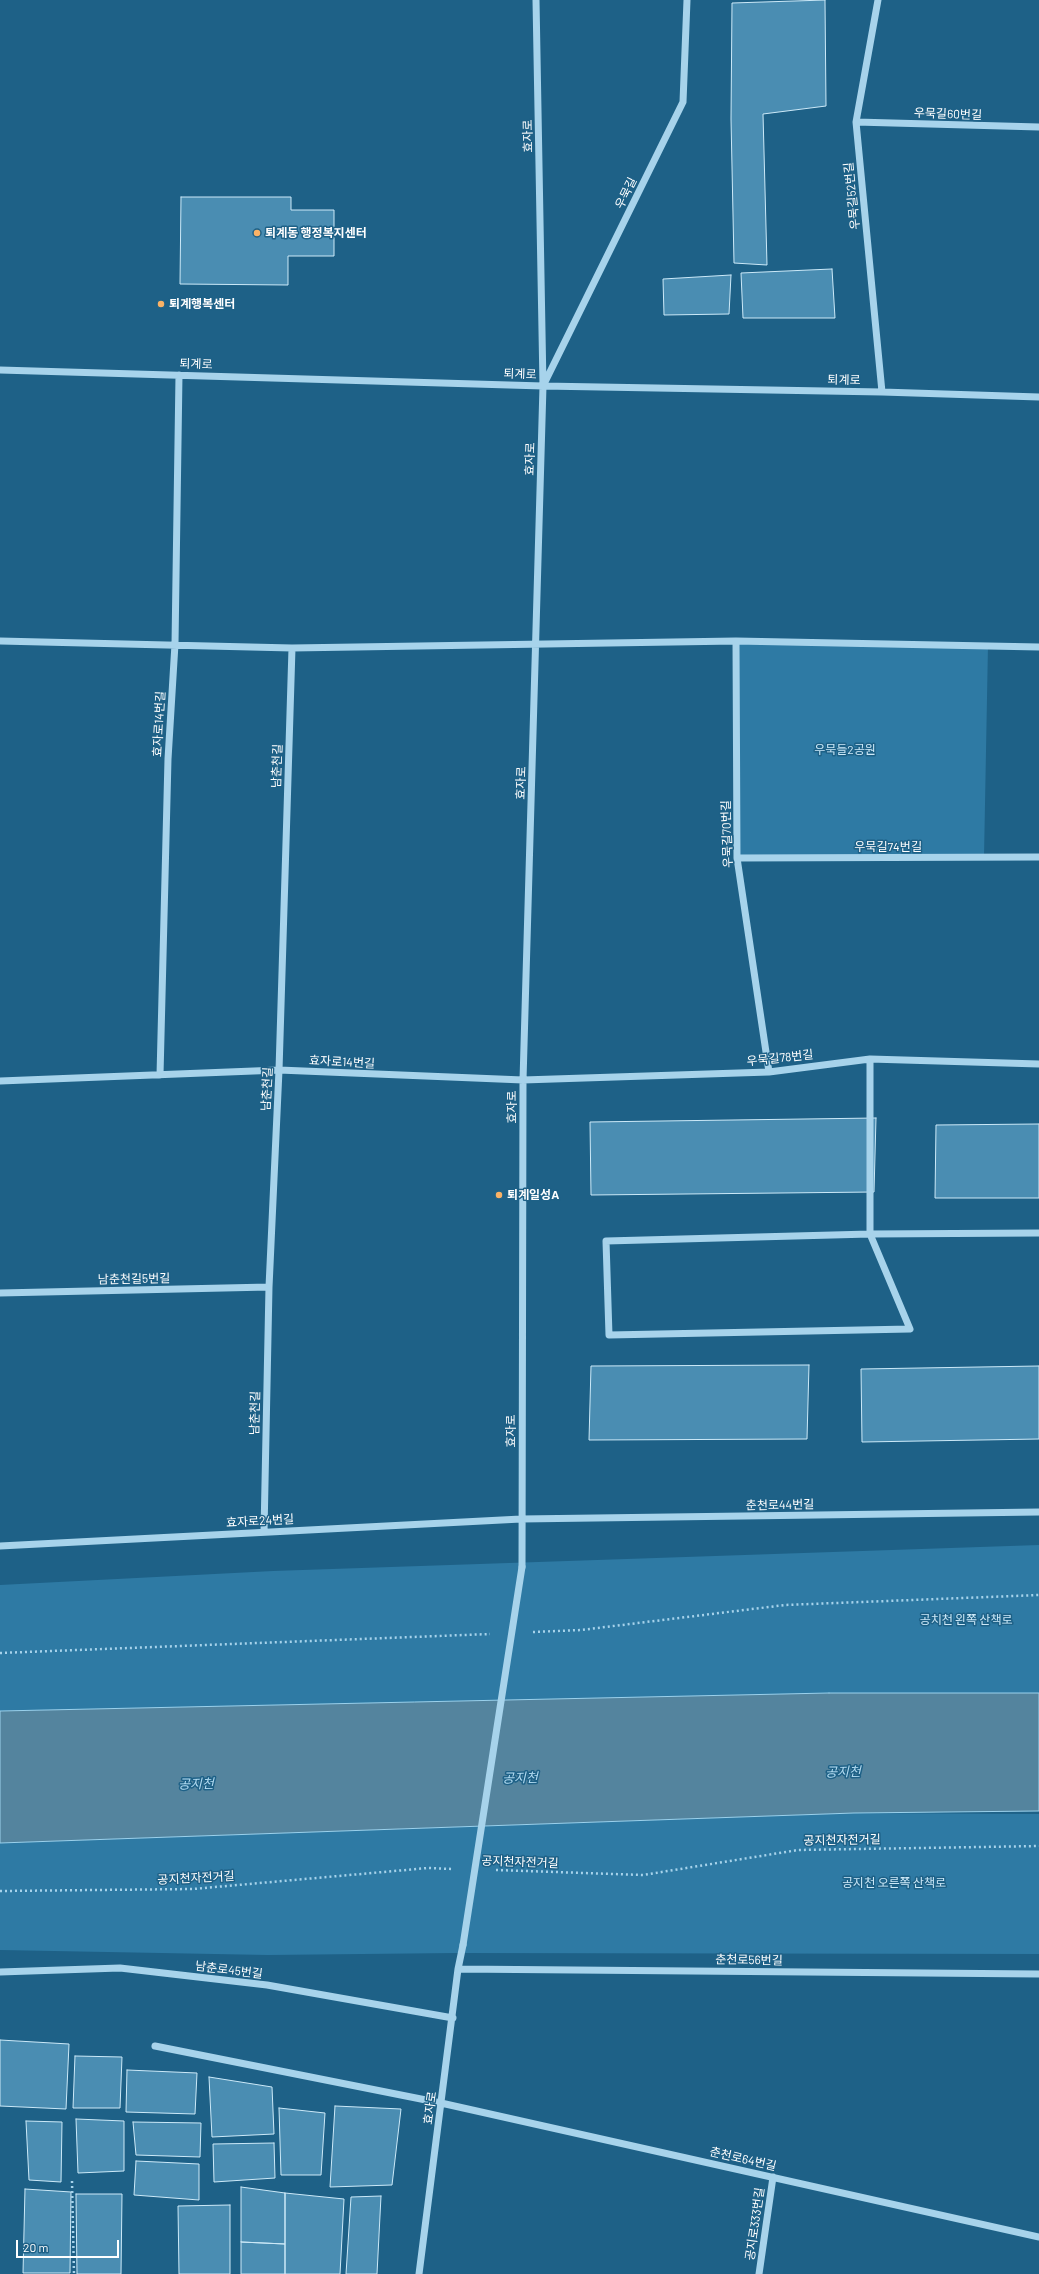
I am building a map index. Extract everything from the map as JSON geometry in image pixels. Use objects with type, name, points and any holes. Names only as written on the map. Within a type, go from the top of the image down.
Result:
[{"type":"street","name":"효자로","points":[[419,2274],[453,2018],[458,1969],[463,1946],[522,1567],[523,1080],[544,386],[536,0]]},
{"type":"street","name":"우묵길","points":[[544,386],[683,102],[687,0]]},
{"type":"street","name":"우묵길52번길","points":[[878,0],[856,122],[882,392]]},
{"type":"street","name":"우묵길60번길","points":[[856,122],[1039,128]]},
{"type":"street","name":"퇴계로","points":[[0,370],[179,374],[544,386],[882,392],[1039,397]]},
{"type":"street","name":"효자로14번길","points":[[160,1075],[168,759],[175,644],[179,374]]},
{"type":"street","points":[[0,641],[292,648],[736,641],[1039,646]]},
{"type":"street","name":"우묵길70번길","points":[[736,641],[737,858],[769,1072]]},
{"type":"street","name":"남춘천길","points":[[264,1532],[269,1287],[279,1070],[292,648]]},
{"type":"street","name":"우묵길74번길","points":[[737,858],[1039,857]]},
{"type":"street","points":[[870,1059],[870,1234],[910,1329],[609,1335],[606,1241],[870,1234],[1039,1233]]},
{"type":"street","name":"우묵길78번길","points":[[523,1080],[769,1072],[870,1059],[1039,1064]]},
{"type":"street","name":"효자로14번길","points":[[0,1081],[279,1070],[523,1080]]},
{"type":"street","name":"남춘천길5번길","points":[[0,1293],[269,1287]]},
{"type":"street","name":"춘천로44번길","points":[[521,1520],[1039,1512]]},
{"type":"street","name":"효자로24번길","points":[[0,1546],[521,1520]]},
{"type":"street","name":"남춘로45번길","points":[[0,1972],[120,1968],[267,1985],[453,2018]]},
{"type":"street","name":"춘천로56번길","points":[[458,1969],[1039,1974]]},
{"type":"street","points":[[155,2046],[441,2103]]},
{"type":"street","name":"춘천로64번길","points":[[441,2103],[1039,2237]]},
{"type":"street","name":"공지로333번길","points":[[759,2274],[773,2177]]},
{"type":"path","name":"공지천자전거길","points":[[492,1870],[643,1874],[798,1850],[1039,1846]]},
{"type":"path","name":"공지천자전거길","points":[[0,1891],[193,1889],[428,1868],[460,1869]]},
{"type":"path","points":[[72,2181],[74,2274]]},
{"type":"green space","name":"우묵들2공원","points":[[736,641],[988,645],[984,857],[737,858]]},
{"type":"green space","name":"공치천 왼쪽 산책로","points":[[1039,1545],[1039,1693],[829,1693],[0,1711],[0,1585],[273,1571]]},
{"type":"green space","name":"공지천 오른쪽 산책로","points":[[854,1813],[1039,1814],[1039,1954],[456,1953],[268,1955],[0,1950],[0,1843]]},
{"type":"water","name":"공지천","points":[[829,1693],[1039,1693],[1039,1811],[854,1813],[0,1843],[0,1711]]},
{"type":"building","points":[[825,0],[826,106],[763,114],[767,265],[734,263],[731,119],[732,3]]},
{"type":"building","name":"퇴계동 행정복지센터","points":[[181,197],[291,197],[291,210],[334,210],[334,256],[288,256],[288,285],[180,284]]},
{"type":"building","points":[[832,269],[835,318],[743,318],[741,273]]},
{"type":"building","points":[[731,275],[729,314],[664,315],[663,279]]},
{"type":"building","points":[[876,1118],[874,1192],[591,1195],[590,1122]]},
{"type":"building","points":[[1039,1124],[1039,1198],[935,1198],[936,1125]]},
{"type":"building","points":[[809,1365],[807,1439],[589,1440],[591,1366]]},
{"type":"building","points":[[1039,1366],[1039,1439],[862,1442],[861,1369]]},
{"type":"building","points":[[0,2040],[69,2044],[66,2109],[0,2106]]},
{"type":"building","points":[[75,2056],[122,2057],[120,2108],[73,2108]]},
{"type":"building","points":[[127,2070],[197,2073],[195,2114],[126,2112]]},
{"type":"building","points":[[209,2077],[272,2087],[274,2134],[212,2137]]},
{"type":"building","points":[[335,2106],[401,2109],[392,2185],[330,2187]]},
{"type":"building","points":[[279,2108],[325,2113],[321,2175],[281,2175]]},
{"type":"building","points":[[76,2119],[124,2121],[124,2171],[78,2173]]},
{"type":"building","points":[[26,2121],[62,2122],[61,2182],[29,2180]]},
{"type":"building","points":[[133,2122],[201,2123],[200,2157],[136,2155]]},
{"type":"building","points":[[274,2143],[275,2178],[214,2182],[213,2144]]},
{"type":"building","points":[[136,2161],[199,2164],[199,2200],[134,2195]]},
{"type":"building","points":[[241,2187],[285,2193],[285,2244],[241,2242]]},
{"type":"building","points":[[25,2189],[71,2192],[70,2273],[23,2273]]},
{"type":"building","points":[[285,2193],[344,2199],[340,2274],[285,2274]]},
{"type":"building","points":[[76,2194],[122,2194],[121,2274],[77,2274]]},
{"type":"building","points":[[381,2196],[377,2274],[346,2274],[351,2197]]},
{"type":"building","points":[[230,2205],[230,2274],[179,2274],[178,2206]]},
{"type":"building","points":[[241,2242],[285,2244],[285,2274],[241,2274]]},
{"type":"place","name":"퇴계동 행정복지센터","points":[[257,233]]},
{"type":"place","name":"퇴계행복센터","points":[[161,304]]},
{"type":"place","name":"퇴계일성A","points":[[499,1195]]}]
